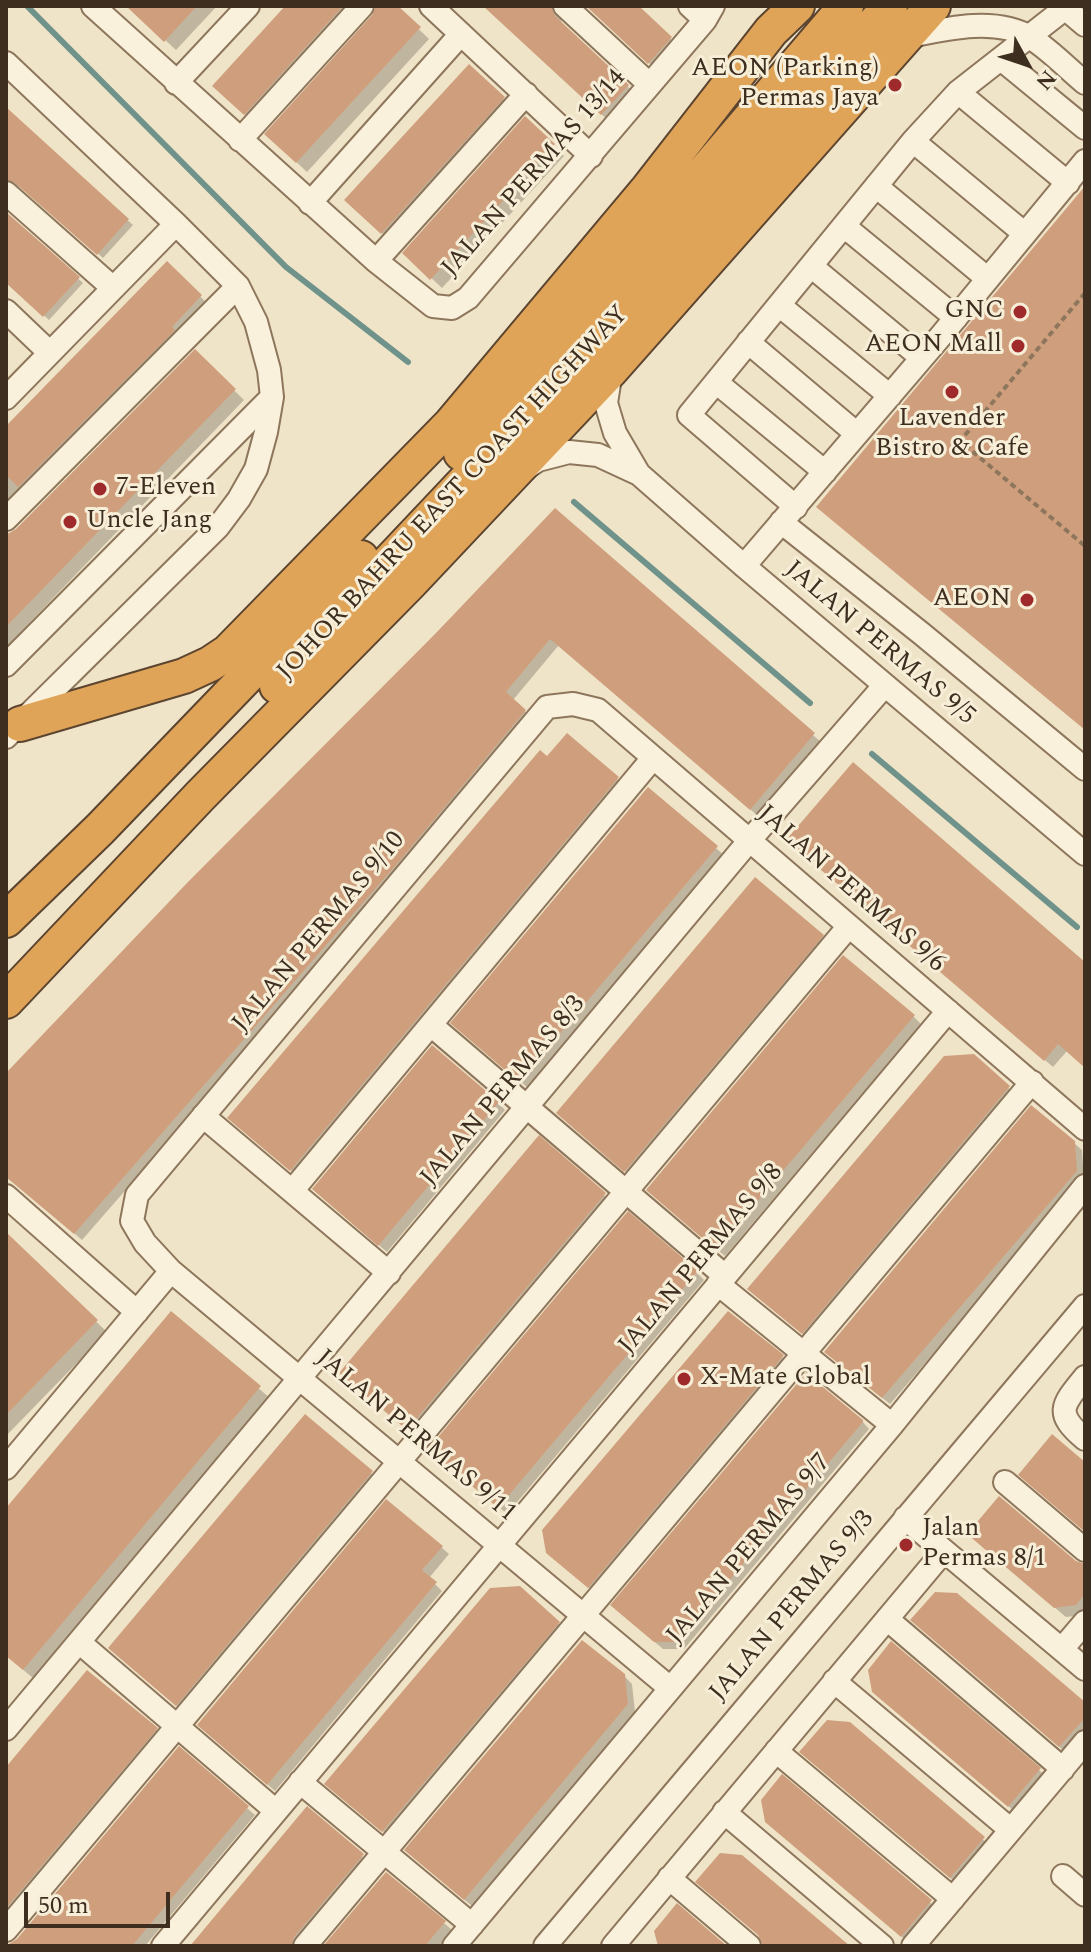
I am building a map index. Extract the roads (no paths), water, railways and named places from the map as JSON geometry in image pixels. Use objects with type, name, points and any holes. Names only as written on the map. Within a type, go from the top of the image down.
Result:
[{"type":"highway","points":[[561,340],[799,6]]},
{"type":"highway","points":[[13,731],[184,676],[228,652],[451,424],[648,189],[771,31],[799,6]]},
{"type":"highway","name":"JOHOR BAHRU EAST COAST HIGHWAY","points":[[6,920],[100,829],[445,471],[846,6]]},
{"type":"highway","name":"JOHOR BAHRU EAST COAST HIGHWAY","points":[[6,972],[119,859],[350,603],[554,387],[890,6]]},
{"type":"highway","points":[[6,1001],[611,370],[933,6]]},
{"type":"street","points":[[176,83],[248,6]]},
{"type":"street","points":[[240,140],[362,6]]},
{"type":"street","points":[[431,6],[591,156]]},
{"type":"street","points":[[565,6],[649,84]]},
{"type":"street","points":[[1085,25],[1067,7],[958,92],[913,141],[689,415],[789,514],[1085,769]]},
{"type":"street","name":"JALAN PERMAS 13/14","points":[[106,10],[176,83],[376,261],[433,306],[452,308],[468,298],[591,156],[703,11]]},
{"type":"street","points":[[905,37],[991,26],[1029,37],[1085,83]]},
{"type":"street","points":[[310,203],[461,34]]},
{"type":"street","points":[[1001,59],[1085,128]]},
{"type":"street","points":[[6,63],[238,286],[259,334],[269,370],[272,397],[256,469],[218,527],[13,731]]},
{"type":"street","points":[[958,92],[1068,183]]},
{"type":"street","points":[[376,261],[526,94]]},
{"type":"street","points":[[913,141],[1025,234]]},
{"type":"street","points":[[744,566],[956,318],[1085,161]]},
{"type":"street","points":[[876,186],[988,279]]},
{"type":"street","points":[[6,193],[113,288]]},
{"type":"street","points":[[6,398],[176,224]]},
{"type":"street","points":[[844,226],[956,318]]},
{"type":"street","points":[[811,266],[922,358]]},
{"type":"street","points":[[6,519],[238,286]]},
{"type":"street","points":[[779,305],[890,396]]},
{"type":"street","points":[[6,311],[50,353]]},
{"type":"street","points":[[748,342],[857,434]]},
{"type":"street","name":"JALAN PERMAS 9/5","points":[[611,370],[606,403],[615,433],[639,474]]},
{"type":"street","points":[[716,382],[825,472]]},
{"type":"street","points":[[6,665],[272,397]]},
{"type":"street","name":"JALAN PERMAS 9/5","points":[[508,479],[538,460],[569,452],[598,455],[639,474],[1085,854]]},
{"type":"street","name":"JALAN PERMAS 8/3","points":[[6,1729],[749,841],[885,685]]},
{"type":"street","name":"JALAN PERMAS 9/6","points":[[573,704],[598,710],[1085,1129]]},
{"type":"street","name":"JALAN PERMAS 9/10","points":[[132,1221],[137,1195],[547,707],[573,704]]},
{"type":"street","points":[[292,1191],[653,758]]},
{"type":"street","points":[[6,1930],[849,926]]},
{"type":"street","name":"JALAN PERMAS 9/8","points":[[163,1946],[948,1011]]},
{"type":"street","points":[[431,1025],[626,1192],[804,1354],[892,1425]]},
{"type":"street","points":[[305,1946],[1032,1082]]},
{"type":"street","points":[[203,1116],[389,1273]]},
{"type":"street","name":"JALAN PERMAS 9/7","points":[[454,1946],[892,1425],[1085,1186]]},
{"type":"street","points":[[6,1196],[137,1312]]},
{"type":"street","name":"JALAN PERMAS 9/11","points":[[132,1221],[145,1243],[171,1271],[670,1688]]},
{"type":"street","points":[[6,1468],[171,1271]]},
{"type":"street","name":"JALAN PERMAS 9/3","points":[[545,1946],[1085,1306]]},
{"type":"street","points":[[1085,1377],[1064,1404],[1063,1414],[1069,1425],[1085,1439]]},
{"type":"street","points":[[1005,1482],[1085,1550]]},
{"type":"street","points":[[905,1518],[1085,1669]]},
{"type":"street","points":[[615,1945],[944,1551]]},
{"type":"street","points":[[887,1619],[1063,1769]]},
{"type":"street","points":[[1062,1649],[1085,1622]]},
{"type":"street","points":[[79,1642],[276,1811]]},
{"type":"street","points":[[834,1681],[1011,1830]]},
{"type":"street","points":[[913,1946],[1085,1742]]},
{"type":"street","points":[[776,1751],[953,1899]]},
{"type":"street","points":[[300,1782],[472,1925]]},
{"type":"street","points":[[724,1812],[882,1946]]},
{"type":"street","points":[[1063,1876],[1085,1895]]},
{"type":"street","points":[[669,1878],[749,1946]]},
{"type":"waterway","points":[[27,6],[286,267],[408,362]]},
{"type":"waterway","points":[[574,502],[810,703]]},
{"type":"waterway","points":[[872,754],[1077,927]]},
{"type":"place","name":"AEON (Parking) Permas Jaya","points":[[895,85]]},
{"type":"place","name":"GNC","points":[[1020,312]]},
{"type":"place","name":"AEON Mall","points":[[1018,346]]},
{"type":"place","name":"Lavender Bistro & Cafe","points":[[952,392]]},
{"type":"place","name":"7-Eleven","points":[[100,489]]},
{"type":"place","name":"Uncle Jang","points":[[70,522]]},
{"type":"place","name":"AEON","points":[[1027,600]]},
{"type":"place","name":"X-Mate Global","points":[[684,1379]]},
{"type":"place","name":"Jalan Permas 8/1","points":[[906,1545]]}]
